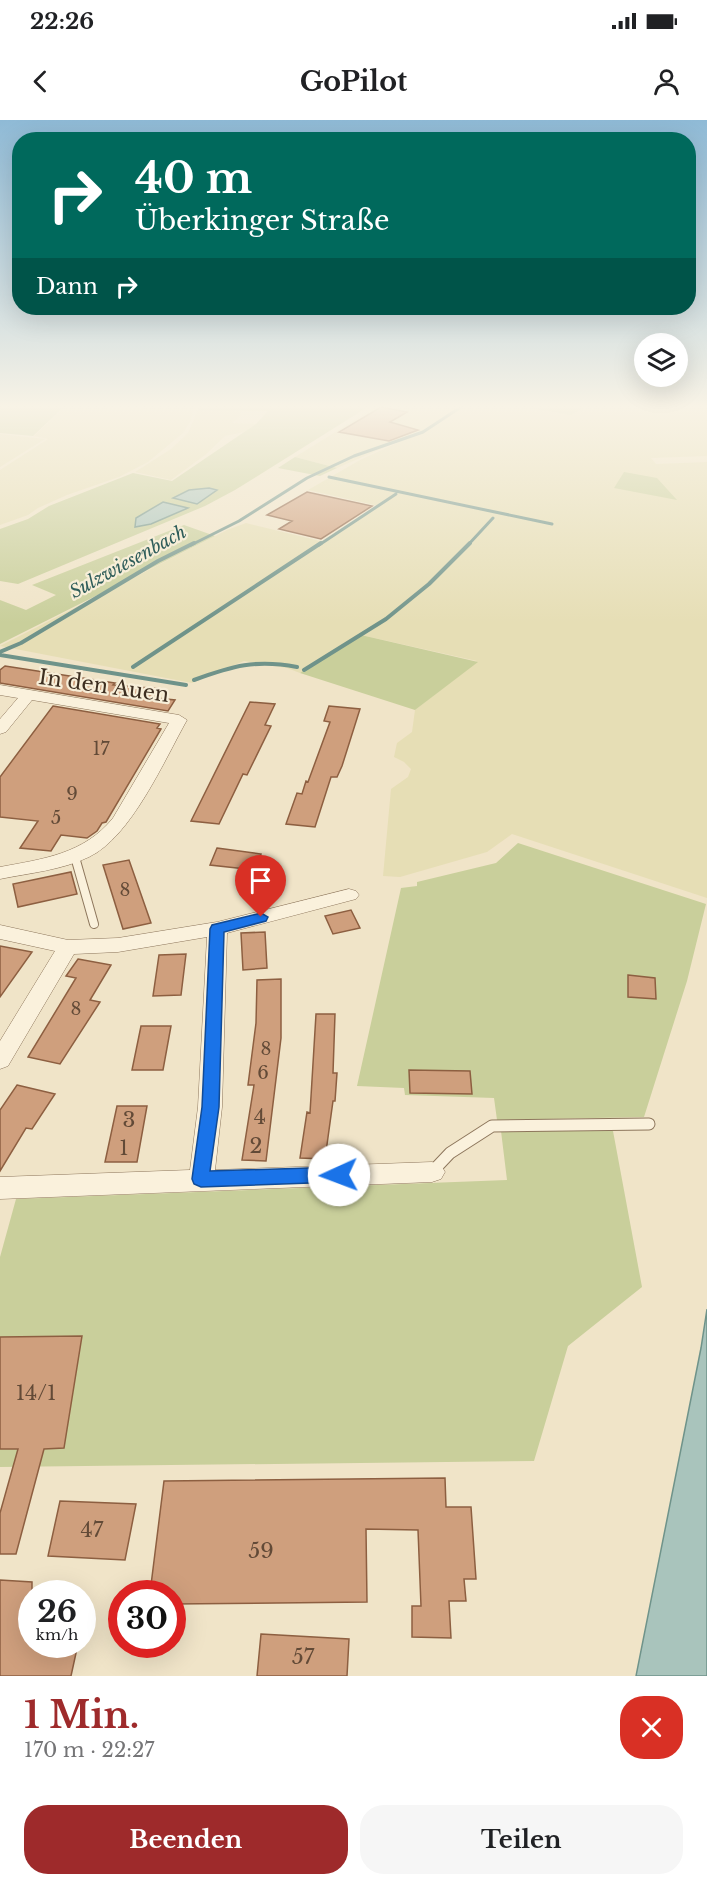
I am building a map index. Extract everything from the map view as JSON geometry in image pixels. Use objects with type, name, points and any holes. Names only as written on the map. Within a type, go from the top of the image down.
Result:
[{"type":"street","points":[[0,690],[28,695]]},
{"type":"street","name":"In den Auen","points":[[0,873],[75,857],[101,844],[113,832],[179,720],[28,695],[1,727]]},
{"type":"street","points":[[0,932],[68,947],[118,945],[217,929],[349,895]]},
{"type":"street","points":[[201,1179],[210,1107],[217,929]]},
{"type":"street","points":[[0,1059],[68,947]]},
{"type":"street","points":[[0,1188],[432,1172]]},
{"type":"lane","points":[[75,857],[94,924]]},
{"type":"lane","points":[[432,1172],[450,1153],[492,1126],[649,1124]]},
{"type":"shaded area","points":[[0,478],[117,478],[67,495],[28,515],[0,525]]},
{"type":"shaded area","points":[[329,478],[707,478],[707,898],[512,834],[487,852],[400,877],[383,876],[391,789],[408,777],[411,769],[394,757],[397,743],[412,732],[415,710],[477,661],[361,635],[300,673],[287,668],[244,661],[192,683],[0,646],[227,530],[246,523],[324,542],[379,506],[308,490]]},
{"type":"green space","points":[[121,478],[155,478],[172,481],[177,478],[255,478],[205,506],[18,584],[0,581],[0,529],[28,519],[49,506]]},
{"type":"green space","points":[[620,478],[657,478],[677,500],[614,488]]},
{"type":"green space","points":[[184,525],[215,536],[0,644],[0,600],[26,610],[56,595],[32,585]]},
{"type":"green space","points":[[361,635],[478,662],[415,710],[300,673]]},
{"type":"green space","points":[[518,843],[706,904],[687,981],[644,1117],[497,1120],[494,1098],[405,1095],[404,1088],[357,1086],[401,888],[417,886],[417,882],[496,863]]},
{"type":"green space","points":[[501,1131],[613,1131],[642,1287],[568,1346],[534,1461],[0,1467],[0,1257],[16,1199],[507,1180]]},
{"type":"water","points":[[209,488],[217,490],[197,504],[173,498],[189,490]]},
{"type":"water","points":[[163,502],[188,508],[151,524],[135,527],[136,518]]},
{"type":"water","points":[[707,1309],[707,1676],[636,1676],[701,1348]]},
{"type":"building","points":[[307,492],[372,506],[321,539],[279,529],[292,521],[267,515]]},
{"type":"building","points":[[5,666],[115,683],[113,685],[161,689],[155,698],[175,700],[168,711],[0,683],[0,670]]},
{"type":"building","points":[[250,702],[275,704],[265,725],[271,726],[247,775],[243,774],[219,824],[191,821]]},
{"type":"building","points":[[53,706],[160,724],[157,728],[161,729],[106,822],[102,823],[97,831],[87,838],[61,835],[51,851],[20,848],[38,821],[0,817],[0,777]]},
{"type":"building","points":[[329,706],[360,709],[342,766],[337,777],[331,777],[315,827],[286,824],[297,793],[302,794],[306,781],[308,782],[330,722],[324,721]]},
{"type":"building","points":[[217,848],[261,854],[255,870],[210,865]]},
{"type":"building","points":[[129,860],[151,923],[123,929],[103,865]]},
{"type":"building","points":[[71,872],[77,894],[18,907],[13,884]]},
{"type":"building","points":[[351,910],[360,928],[333,934],[325,916]]},
{"type":"building","points":[[265,932],[267,968],[243,970],[241,933]]},
{"type":"building","points":[[0,946],[32,952],[0,997]]},
{"type":"building","points":[[186,954],[181,995],[153,996],[159,955]]},
{"type":"building","points":[[78,959],[111,965],[90,1000],[100,1002],[60,1064],[28,1057],[76,978],[66,976]]},
{"type":"building","points":[[628,975],[655,978],[656,999],[628,997]]},
{"type":"building","points":[[281,979],[281,1038],[266,1161],[242,1160],[254,1085],[248,1085],[256,1023],[257,980]]},
{"type":"building","points":[[316,1014],[335,1014],[333,1073],[337,1073],[335,1101],[333,1101],[325,1159],[300,1158],[307,1112],[310,1113]]},
{"type":"building","points":[[141,1026],[171,1026],[163,1070],[132,1070]]},
{"type":"building","points":[[409,1070],[470,1071],[472,1094],[410,1093]]},
{"type":"building","points":[[17,1085],[55,1094],[32,1129],[26,1128],[0,1171],[0,1110]]},
{"type":"building","points":[[117,1106],[147,1106],[137,1162],[105,1162]]},
{"type":"building","points":[[82,1336],[64,1448],[44,1449],[16,1554],[0,1554],[0,1513],[18,1449],[0,1449],[0,1337]]},
{"type":"building","points":[[445,1478],[446,1507],[471,1507],[476,1579],[464,1579],[466,1601],[449,1601],[451,1638],[412,1637],[412,1606],[421,1606],[418,1530],[366,1529],[367,1602],[186,1604],[186,1580],[152,1580],[164,1481]]},
{"type":"building","points":[[60,1501],[136,1504],[125,1560],[48,1556]]},
{"type":"building","points":[[0,1580],[18,1581],[18,1658],[75,1658],[71,1676],[0,1676]]},
{"type":"building","points":[[261,1634],[349,1639],[347,1676],[257,1676]]},
{"type":"waterway","name":"Sulzwiesenbach","points":[[191,545],[239,521],[308,478]]},
{"type":"waterway","points":[[332,478],[552,524]]},
{"type":"waterway","points":[[319,545],[396,494]]},
{"type":"waterway","points":[[468,545],[493,518]]},
{"type":"waterway","name":"Sulzwiesenbach","points":[[0,652],[21,643],[158,561],[194,543]]},
{"type":"waterway","points":[[133,667],[321,543]]},
{"type":"waterway","points":[[304,670],[386,619],[429,584],[468,545]]},
{"type":"waterway","points":[[0,655],[186,685]]},
{"type":"waterway","points":[[194,680],[244,665],[269,664],[297,667]]},
{"type":"route","points":[[261,917],[217,929],[210,1107],[201,1179],[339,1175]]}]
